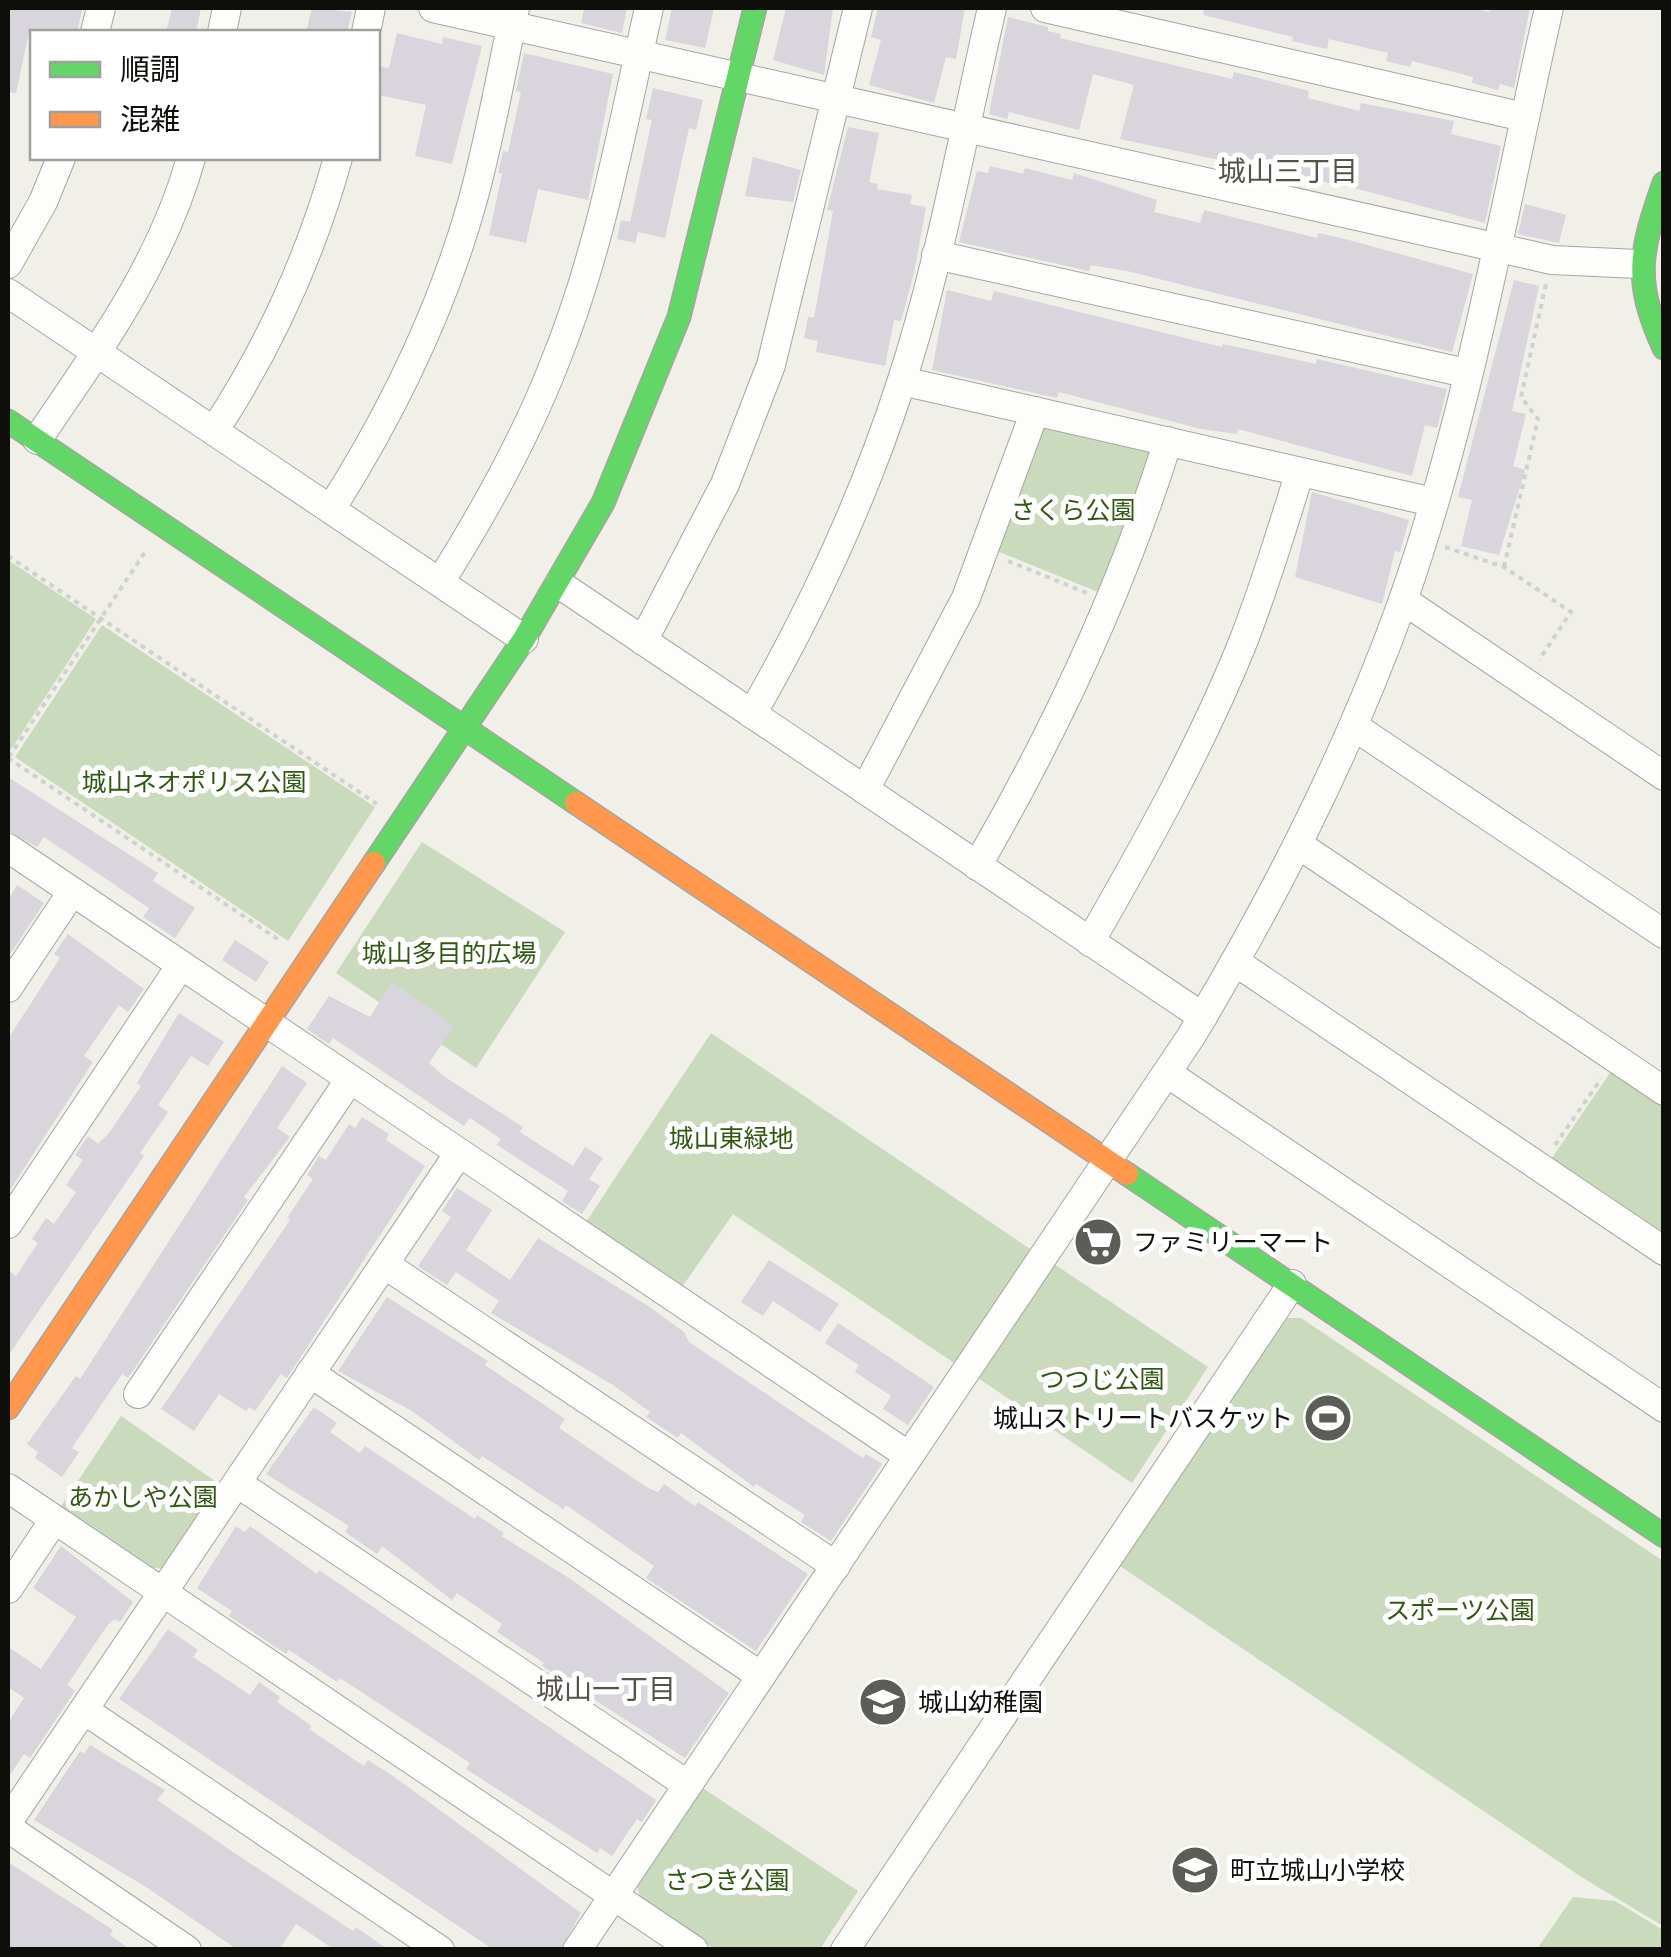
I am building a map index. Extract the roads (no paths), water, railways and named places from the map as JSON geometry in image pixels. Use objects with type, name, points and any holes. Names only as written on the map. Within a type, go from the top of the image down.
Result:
[{"type":"street","points":[[433,8],[513,16],[638,55],[1494,248],[1552,260],[1638,264]]},
{"type":"street","points":[[440,582],[512,457],[558,354],[597,232],[649,8]]},
{"type":"street","points":[[8,1408],[524,639],[603,502],[679,317],[755,8]]},
{"type":"street","points":[[644,641],[718,498],[771,364],[858,8]]},
{"type":"street","points":[[752,714],[835,558],[902,381],[936,256],[992,8]]},
{"type":"street","points":[[1046,8],[1524,117]]},
{"type":"street","points":[[577,1950],[1168,1073],[1236,963],[1299,845],[1355,727],[1422,540],[1466,374],[1549,8]]},
{"type":"street","points":[[331,510],[394,402],[448,277],[480,170],[513,16]]},
{"type":"street","points":[[8,264],[31,226],[60,160]]},
{"type":"street","points":[[37,440],[97,353],[152,258],[190,160]]},
{"type":"street","points":[[214,431],[281,315],[308,251],[337,160]]},
{"type":"street","points":[[1664,183],[1638,264],[1638,290],[1664,348]]},
{"type":"street","points":[[936,256],[1466,374]]},
{"type":"street","points":[[8,292],[524,639]]},
{"type":"street","points":[[902,381],[1433,502]]},
{"type":"street","points":[[866,790],[910,713],[985,551],[1035,411]]},
{"type":"street","points":[[8,420],[1664,1536]]},
{"type":"street","points":[[977,866],[1038,760],[1111,603],[1168,442]]},
{"type":"street","points":[[1090,942],[1185,772],[1221,693],[1262,588],[1300,472]]},
{"type":"street","points":[[559,584],[1203,1017]]},
{"type":"street","points":[[1403,600],[1664,776]]},
{"type":"street","points":[[1355,727],[1664,934]]},
{"type":"street","points":[[1299,845],[1664,1091]]},
{"type":"street","points":[[8,848],[909,1456]]},
{"type":"street","points":[[8,988],[72,892]]},
{"type":"street","points":[[1236,963],[1664,1251]]},
{"type":"street","points":[[8,1224],[181,966]]},
{"type":"street","points":[[1168,1073],[1664,1408]]},
{"type":"street","points":[[138,1394],[350,1079]]},
{"type":"street","points":[[187,1950],[8,1825],[459,1152]]},
{"type":"street","points":[[384,1264],[836,1566]]},
{"type":"street","points":[[845,1950],[1292,1284]]},
{"type":"street","points":[[310,1373],[761,1676]]},
{"type":"street","points":[[237,1484],[688,1785]]},
{"type":"street","points":[[8,1488],[694,1950]]},
{"type":"street","points":[[8,1589],[54,1520]]},
{"type":"street","points":[[84,1710],[440,1950]]},
{"type":"place","name":"ファミリーマート","points":[[1098,1242]]},
{"type":"place","name":"城山ストリートバスケット","points":[[1328,1418]]},
{"type":"place","name":"城山幼稚園","points":[[883,1702]]},
{"type":"place","name":"町立城山小学校","points":[[1195,1870]]},
{"type":"district","name":"城山三丁目","points":[[1288,171]]},
{"type":"district","name":"城山一丁目","points":[[606,1689]]},
{"type":"park label","name":"さくら公園","points":[[1073,510]]},
{"type":"park label","name":"城山ネオポリス公園","points":[[194,782]]},
{"type":"park label","name":"城山多目的広場","points":[[449,953]]},
{"type":"park label","name":"城山東緑地","points":[[731,1138]]},
{"type":"park label","name":"つつじ公園","points":[[1102,1379]]},
{"type":"park label","name":"あかしや公園","points":[[143,1497]]},
{"type":"park label","name":"スポーツ公園","points":[[1460,1610]]},
{"type":"park label","name":"さつき公園","points":[[727,1880]]}]
